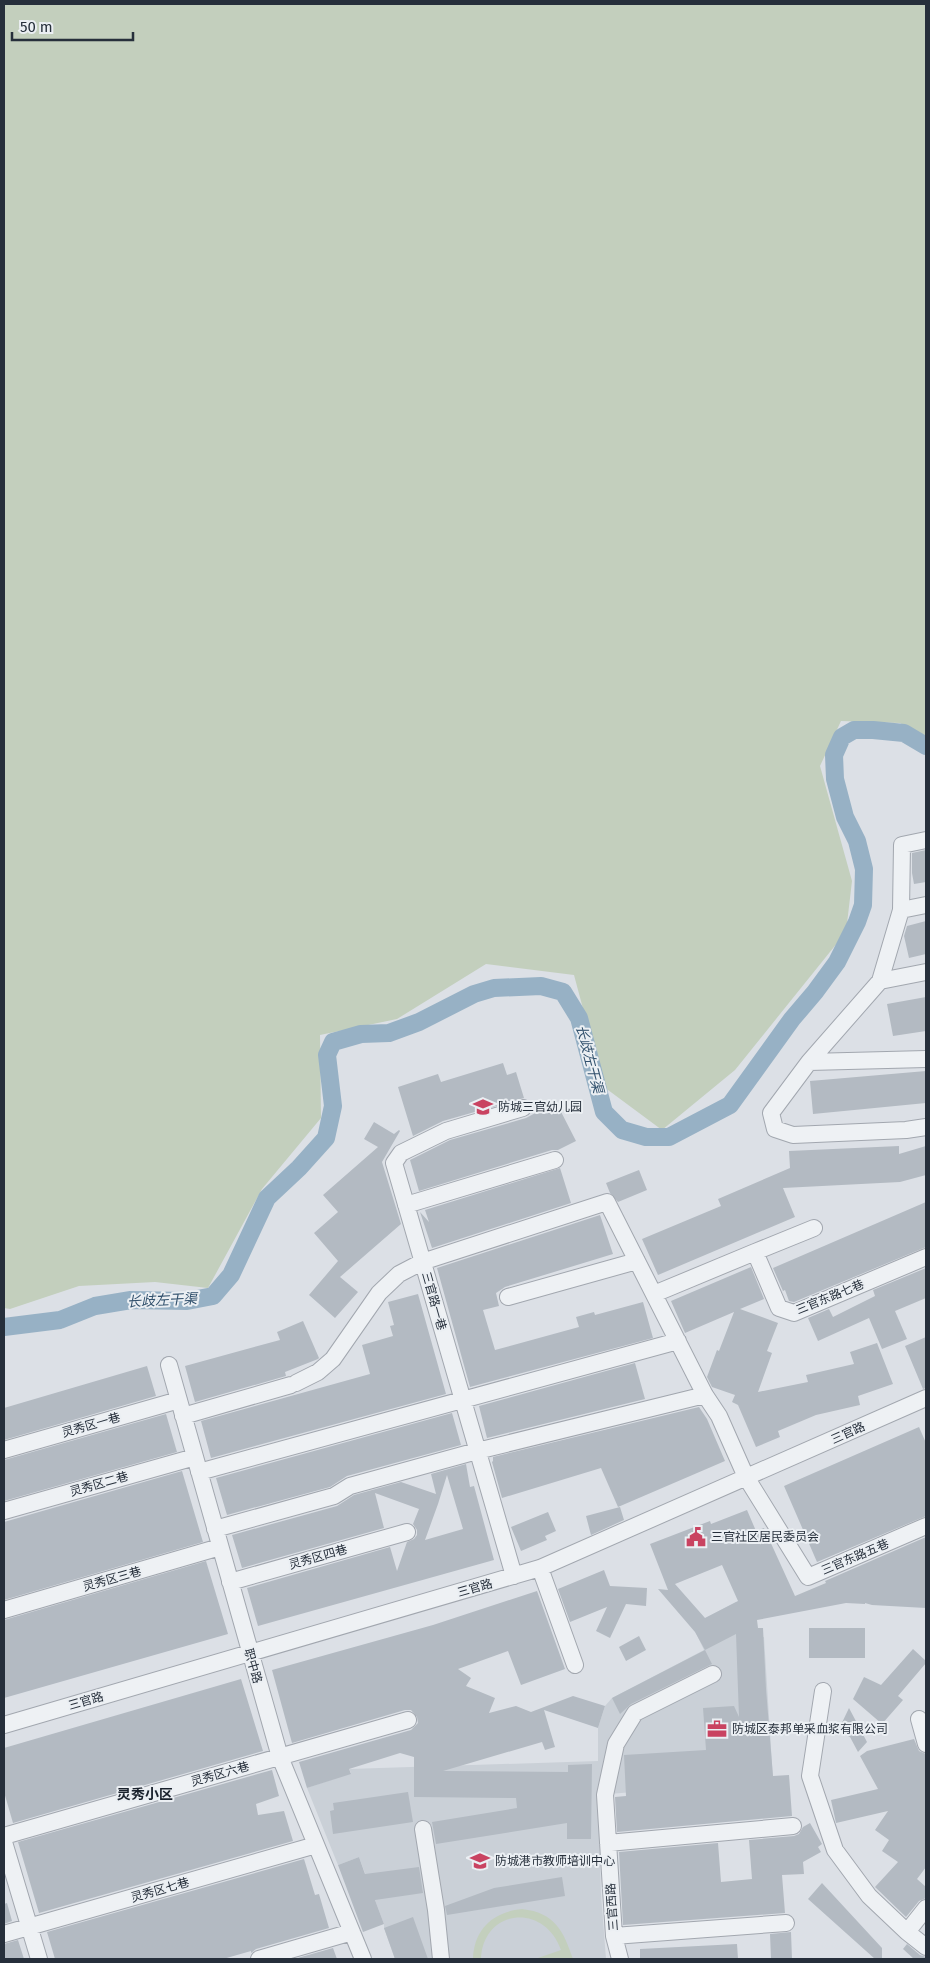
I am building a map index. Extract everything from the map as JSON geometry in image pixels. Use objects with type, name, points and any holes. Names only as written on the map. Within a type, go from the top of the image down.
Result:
[{"type":"street","points":[[926,840],[902,845],[901,910],[880,981],[809,1062],[771,1113],[775,1129],[793,1135],[906,1130],[926,1127]]},
{"type":"street","points":[[901,910],[926,905]]},
{"type":"street","points":[[880,981],[926,972]]},
{"type":"street","points":[[809,1062],[926,1059]]},
{"type":"street","name":"三官路一巷","points":[[514,1576],[394,1164],[401,1153],[446,1131],[523,1108]]},
{"type":"street","points":[[406,1205],[555,1160]]},
{"type":"street","name":"灵秀区一巷","points":[[4,1450],[181,1408],[293,1384],[318,1372],[333,1359],[379,1293],[399,1274],[422,1262],[606,1202],[637,1261]]},
{"type":"street","points":[[654,1294],[814,1228]]},
{"type":"street","name":"三官东路七巷","points":[[755,1252],[779,1308],[794,1313],[926,1256]]},
{"type":"street","points":[[508,1297],[637,1261],[705,1395],[719,1416],[746,1477]]},
{"type":"street","name":"灵秀区二巷","points":[[4,1512],[197,1464],[316,1439],[678,1341]]},
{"type":"street","name":"职中路","points":[[169,1365],[280,1757],[363,1959]]},
{"type":"street","points":[[215,1529],[334,1496],[350,1486],[478,1451],[705,1395]]},
{"type":"street","name":"三官路","points":[[4,1725],[540,1568],[926,1398]]},
{"type":"street","name":"三官东路五巷","points":[[746,1477],[808,1577],[926,1526]]},
{"type":"street","name":"灵秀区四巷","points":[[230,1582],[407,1532]]},
{"type":"street","name":"灵秀区三巷","points":[[4,1610],[220,1547]]},
{"type":"street","points":[[540,1568],[575,1665]]},
{"type":"street","name":"三官西路","points":[[620,1959],[614,1936],[604,1794],[616,1744],[635,1713],[713,1674]]},
{"type":"street","points":[[823,1691],[810,1776],[836,1850],[869,1896],[926,1947]]},
{"type":"street","points":[[919,1719],[926,1744]]},
{"type":"street","name":"灵秀区六巷","points":[[4,1836],[408,1720]]},
{"type":"street","points":[[608,1843],[792,1826]]},
{"type":"street","points":[[422,1829],[436,1910],[442,1959]]},
{"type":"street","points":[[4,1842],[39,1959]]},
{"type":"street","name":"灵秀区七巷","points":[[4,1934],[316,1845]]},
{"type":"street","points":[[907,1932],[926,1908]]},
{"type":"street","points":[[614,1936],[786,1923]]},
{"type":"street","points":[[258,1959],[352,1932]]},
{"type":"shaded area","name":"防城港市教师培训中心","points":[[736,1602],[752,1637],[764,1637],[773,1780],[598,1795],[601,1894],[606,1959],[395,1959],[359,1857],[338,1865],[307,1788],[351,1773],[349,1769],[598,1761],[598,1728],[605,1706],[612,1698],[704,1650],[692,1625]]},
{"type":"green space","points":[[4,4],[926,4],[926,739],[900,723],[841,721],[820,766],[852,881],[846,932],[735,1070],[662,1130],[604,1087],[574,975],[486,964],[397,1019],[320,1035],[321,1118],[262,1189],[208,1288],[155,1282],[79,1286],[10,1309],[4,1308]]},
{"type":"green space","points":[[522,1909],[542,1914],[550,1919],[561,1931],[573,1959],[535,1959],[561,1950],[553,1935],[542,1924],[529,1919],[515,1918],[503,1922],[492,1930],[484,1942],[481,1959],[473,1959],[477,1939],[487,1924],[502,1914]]},
{"type":"building","points":[[926,850],[926,882],[914,884],[912,853]]},
{"type":"building","points":[[926,921],[926,954],[909,958],[904,936],[907,926]]},
{"type":"building","points":[[926,997],[926,1031],[893,1036],[887,1004]]},
{"type":"building","name":"防城三官幼儿园","points":[[503,1063],[507,1075],[516,1072],[524,1098],[443,1121],[413,1136],[398,1087],[438,1074],[441,1082]]},
{"type":"building","points":[[926,1071],[926,1103],[813,1114],[810,1081]]},
{"type":"building","points":[[556,1102],[576,1141],[558,1150],[552,1150],[419,1191],[410,1160],[450,1140],[526,1118]]},
{"type":"building","points":[[374,1122],[394,1134],[400,1131],[382,1162],[401,1224],[340,1277],[358,1292],[335,1318],[309,1295],[338,1261],[314,1233],[338,1212],[323,1195],[378,1147],[364,1139]]},
{"type":"building","points":[[899,1146],[899,1154],[926,1146],[926,1175],[900,1182],[783,1188],[795,1217],[658,1275],[642,1239],[721,1206],[718,1199],[790,1168],[789,1151]]},
{"type":"building","points":[[560,1168],[571,1203],[432,1248],[420,1212],[429,1222],[425,1210]]},
{"type":"building","points":[[639,1170],[647,1190],[618,1202],[610,1193],[606,1183]]},
{"type":"building","points":[[926,1202],[926,1247],[794,1302],[789,1301],[773,1268]]},
{"type":"building","points":[[600,1215],[613,1254],[505,1287],[496,1293],[499,1306],[483,1310],[495,1350],[579,1327],[576,1317],[594,1312],[595,1315],[643,1302],[653,1338],[470,1387],[437,1268]]},
{"type":"building","points":[[751,1267],[764,1299],[740,1309],[778,1323],[767,1351],[772,1353],[758,1392],[808,1382],[806,1375],[854,1364],[850,1352],[877,1343],[893,1384],[858,1396],[860,1405],[816,1415],[778,1431],[780,1437],[756,1447],[738,1405],[732,1402],[735,1395],[712,1387],[707,1377],[734,1312],[685,1333],[671,1301]]},
{"type":"building","points":[[926,1268],[926,1298],[895,1311],[907,1339],[882,1349],[869,1318],[818,1341],[808,1318],[829,1309],[833,1317],[875,1296],[873,1290]]},
{"type":"building","points":[[418,1294],[446,1394],[211,1458],[201,1421],[370,1374],[362,1345],[393,1336],[390,1326],[394,1325],[388,1302]]},
{"type":"building","points":[[303,1321],[318,1359],[285,1372],[286,1376],[195,1402],[185,1366],[280,1340],[277,1332]]},
{"type":"building","points":[[926,1337],[926,1388],[923,1389],[905,1346]]},
{"type":"building","points":[[635,1363],[645,1399],[487,1438],[479,1406]]},
{"type":"building","points":[[147,1366],[156,1396],[4,1440],[4,1408]]},
{"type":"building","points":[[699,1407],[707,1419],[725,1461],[618,1507],[601,1468],[502,1498],[492,1462],[493,1457]]},
{"type":"building","points":[[452,1413],[461,1445],[347,1476],[330,1487],[227,1515],[216,1478]]},
{"type":"building","points":[[166,1414],[177,1452],[4,1501],[4,1460]]},
{"type":"building","points":[[919,1427],[926,1443],[926,1516],[817,1562],[784,1486]]},
{"type":"building","points":[[466,1464],[470,1487],[474,1486],[494,1560],[258,1626],[247,1588],[390,1547],[397,1571],[407,1542],[414,1539],[417,1535],[417,1530],[413,1524],[419,1509],[375,1493],[384,1528],[242,1568],[232,1535],[337,1506],[354,1495],[401,1482],[436,1494],[431,1474]],"holes":[[[447,1475],[463,1529],[425,1540]]]},
{"type":"building","points":[[182,1471],[203,1542],[4,1600],[4,1522]]},
{"type":"building","points":[[620,1507],[624,1520],[591,1535],[586,1516]]},
{"type":"building","points":[[747,1510],[756,1531],[764,1528],[795,1596],[926,1537],[926,1608],[846,1603],[757,1620],[758,1628],[763,1628],[773,1776],[789,1775],[792,1816],[617,1832],[615,1797],[626,1796],[624,1755],[706,1750],[703,1708],[734,1706],[739,1717],[736,1634],[705,1650],[695,1632],[658,1589],[668,1590],[650,1544],[710,1521],[711,1524]],"holes":[[[722,1565],[738,1601],[705,1618],[675,1584]]]},
{"type":"building","points":[[548,1512],[556,1531],[545,1536],[547,1540],[521,1551],[511,1527]]},
{"type":"building","points":[[206,1561],[228,1634],[4,1698],[4,1620]]},
{"type":"building","points":[[604,1570],[610,1586],[647,1588],[646,1606],[626,1604],[610,1638],[596,1631],[607,1607],[570,1622],[558,1589]]},
{"type":"building","points":[[537,1591],[565,1669],[521,1685],[508,1651],[458,1669],[471,1678],[466,1686],[495,1698],[489,1713],[516,1706],[531,1712],[573,1696],[605,1706],[598,1728],[544,1710],[555,1747],[545,1750],[542,1742],[443,1771],[568,1772],[568,1765],[592,1764],[591,1839],[567,1839],[567,1823],[436,1844],[432,1822],[517,1808],[516,1798],[414,1797],[414,1757],[400,1753],[349,1769],[351,1774],[307,1788],[299,1762],[411,1730],[418,1723],[417,1717],[411,1710],[405,1710],[292,1743],[272,1670],[433,1625]]},
{"type":"building","points":[[809,1628],[865,1628],[865,1658],[809,1658]]},
{"type":"building","points":[[639,1636],[646,1650],[626,1661],[619,1647]]},
{"type":"building","points":[[913,1649],[926,1663],[898,1696],[903,1700],[882,1724],[853,1699],[864,1677],[881,1685]]},
{"type":"building","points":[[705,1650],[712,1664],[631,1704],[620,1714],[612,1698]]},
{"type":"building","points":[[241,1679],[263,1751],[13,1823],[4,1792],[4,1748]]},
{"type":"building","points":[[849,1708],[867,1742],[858,1752],[850,1737],[838,1731]]},
{"type":"building","points":[[914,1739],[919,1751],[926,1754],[926,1867],[917,1879],[926,1887],[926,1898],[919,1901],[906,1917],[875,1887],[898,1862],[882,1851],[889,1840],[875,1830],[888,1811],[836,1823],[831,1800],[878,1789],[860,1756],[867,1751]]},
{"type":"building","points":[[272,1770],[279,1796],[256,1804],[258,1815],[284,1811],[293,1841],[39,1913],[18,1842]]},
{"type":"building","points":[[408,1792],[413,1822],[333,1834],[330,1811],[334,1810],[333,1803]]},
{"type":"building","points":[[810,1823],[822,1844],[818,1847],[821,1852],[803,1862],[804,1874],[782,1875],[785,1913],[623,1925],[619,1852],[718,1843],[721,1882],[752,1879],[749,1840],[794,1836],[799,1834],[803,1827]]},
{"type":"building","points":[[359,1857],[365,1874],[419,1867],[423,1893],[375,1900],[384,1924],[363,1932],[338,1865]]},
{"type":"building","points":[[304,1859],[315,1895],[319,1894],[329,1928],[256,1949],[251,1953],[251,1951],[223,1959],[55,1959],[47,1932]]},
{"type":"building","points":[[562,1877],[565,1896],[447,1915],[445,1906],[494,1888]]},
{"type":"building","points":[[822,1883],[882,1948],[882,1959],[875,1959],[808,1899]]},
{"type":"building","points":[[7,1903],[12,1921],[4,1924],[4,1904]]},
{"type":"building","points":[[413,1917],[428,1959],[395,1959],[384,1928]]},
{"type":"building","points":[[791,1932],[792,1959],[771,1959],[770,1934]]},
{"type":"building","points":[[18,1940],[24,1959],[4,1959],[4,1944]]},
{"type":"building","points":[[737,1944],[738,1959],[640,1959],[640,1949]]},
{"type":"building","points":[[907,1944],[920,1955],[926,1957],[926,1959],[914,1959],[903,1949]]},
{"type":"building","points":[[333,1948],[337,1959],[294,1959]]},
{"type":"waterway","name":"长歧左干渠","points":[[4,1327],[60,1320],[95,1306],[131,1300],[187,1301],[213,1296],[231,1275],[267,1198],[299,1168],[326,1138],[333,1106],[327,1055],[333,1042],[361,1034],[389,1033],[419,1022],[474,994],[494,988],[541,986],[563,992],[579,1018],[604,1112],[622,1130],[646,1137],[669,1137],[730,1105],[792,1019],[837,962],[857,922],[863,905],[864,869],[857,841],[845,817],[835,779],[834,755],[842,737],[854,730],[904,733],[926,746]]},
{"type":"place","name":"防城三官幼儿园","points":[[483,1107]]},
{"type":"place","name":"三官社区居民委员会","points":[[696,1537]]},
{"type":"place","name":"防城区泰邦单采血浆有限公司","points":[[717,1729]]},
{"type":"place","name":"防城港市教师培训中心","points":[[480,1861]]},
{"type":"district","name":"灵秀小区","points":[[145,1794]]}]
